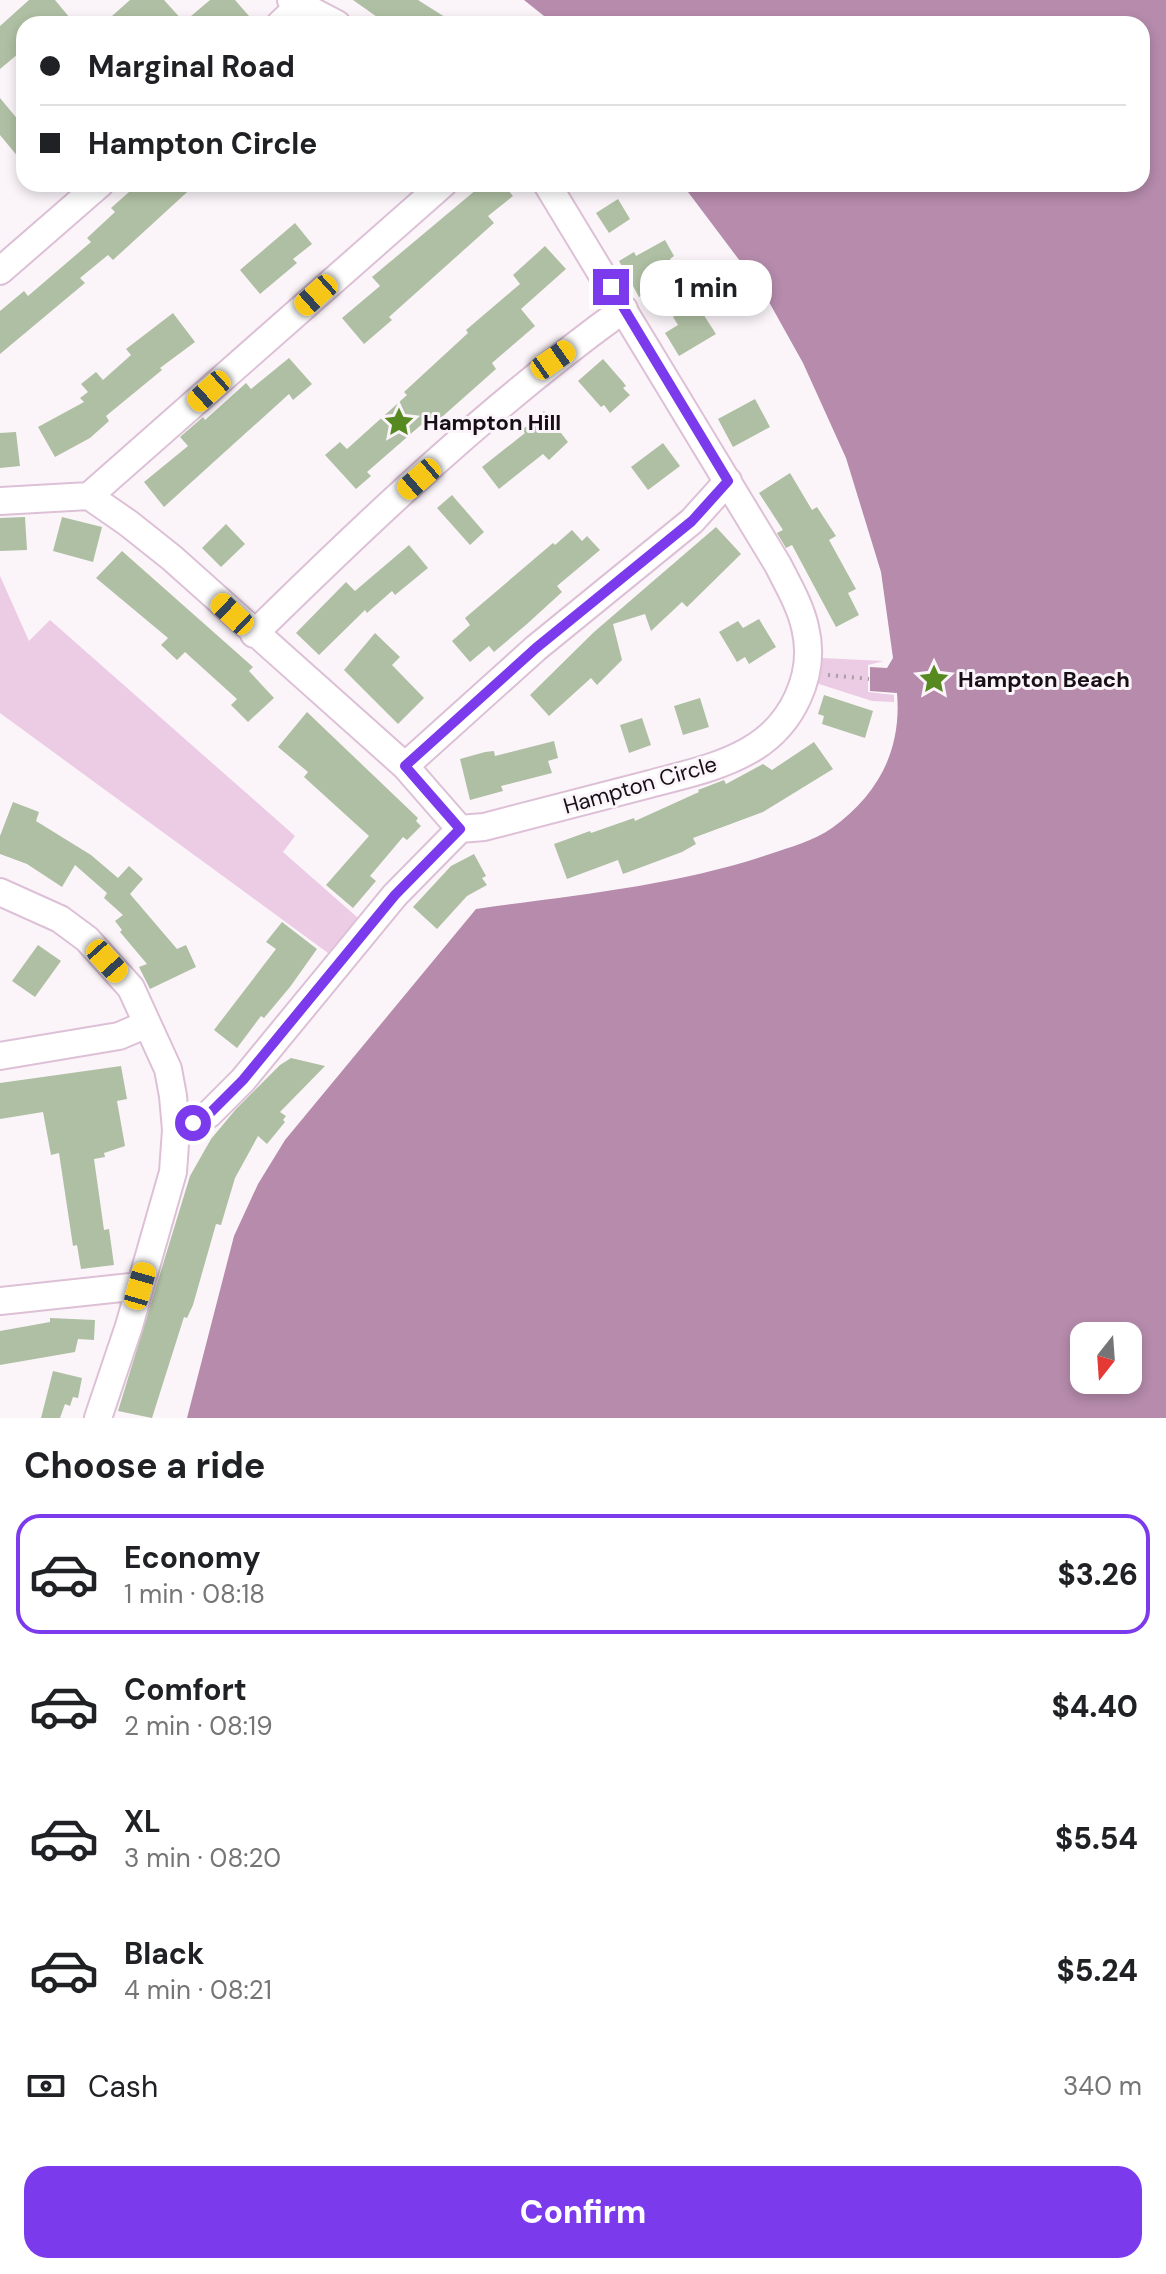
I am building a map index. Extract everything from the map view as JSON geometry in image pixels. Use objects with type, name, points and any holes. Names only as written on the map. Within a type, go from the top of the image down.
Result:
[{"type":"street","points":[[296,3],[321,16]]},
{"type":"street","points":[[0,271],[91,192]]},
{"type":"street","points":[[0,501],[89,496],[434,192]]},
{"type":"street","name":"Hampton Circle","points":[[460,829],[484,827],[645,785],[717,765],[749,751],[771,735],[787,716],[800,696],[807,671],[809,655],[805,626],[796,601],[728,481],[552,192]]},
{"type":"street","points":[[254,634],[326,562],[508,398],[553,360],[624,309]]},
{"type":"street","points":[[405,766],[536,648],[692,521],[728,481]]},
{"type":"street","points":[[89,496],[172,558],[405,766],[460,829],[395,895],[243,1080],[209,1114],[176,1132]]},
{"type":"street","points":[[0,892],[60,919],[87,939],[131,988],[168,1069],[176,1132],[173,1172],[98,1418]]},
{"type":"street","points":[[0,1056],[119,1036],[147,1024]]},
{"type":"street","points":[[0,1301],[140,1286]]},
{"type":"path","points":[[807,671],[869,679]]},
{"type":"shaded area","points":[[524,0],[1166,0],[1166,1418],[187,1418],[234,1236],[258,1184],[285,1140],[476,909],[661,882],[734,865],[802,843],[818,837],[848,815],[884,770],[891,752],[898,714],[897,693],[870,691],[870,667],[887,668],[893,658],[881,572],[846,458],[803,363],[764,293],[688,192],[1150,192],[1150,16],[544,16]]},
{"type":"shaded area","points":[[0,576],[29,641],[50,620],[295,836],[283,852],[358,918],[328,953],[0,713]]},
{"type":"shaded area","points":[[821,658],[884,661],[868,665],[868,692],[894,695],[894,702],[872,701],[816,683]]},
{"type":"building","points":[[29,0],[55,0],[68,16],[16,16],[16,56],[0,69],[0,26]]},
{"type":"building","points":[[130,0],[164,0],[179,16],[112,16]]},
{"type":"building","points":[[210,0],[235,0],[249,16],[191,16]]},
{"type":"building","points":[[353,0],[418,0],[443,16],[376,16]]},
{"type":"building","points":[[0,98],[16,117],[16,154],[0,135]]},
{"type":"building","points":[[129,192],[187,192],[113,260],[108,255],[80,278],[85,283],[0,354],[0,311],[24,291],[28,296],[91,242],[87,238],[115,212],[111,208]]},
{"type":"building","points":[[473,192],[510,192],[513,196],[488,216],[494,223],[389,317],[392,320],[364,344],[342,318],[380,286],[372,277]]},
{"type":"building","points":[[618,199],[630,219],[609,233],[596,213]]},
{"type":"building","points":[[295,223],[312,244],[293,259],[297,263],[260,294],[240,270]]},
{"type":"building","points":[[665,240],[674,256],[670,259],[679,275],[639,297],[619,261],[634,252],[636,256]]},
{"type":"building","points":[[545,246],[566,269],[521,309],[535,326],[492,363],[496,369],[434,424],[429,418],[367,472],[371,476],[356,489],[325,455],[340,442],[347,449],[407,395],[404,392],[468,333],[466,330],[520,284],[513,275]]},
{"type":"building","points":[[696,303],[716,334],[679,356],[665,333],[678,325],[673,317]]},
{"type":"building","points":[[173,313],[195,342],[106,416],[109,421],[90,438],[55,457],[38,427],[84,402],[80,398],[88,392],[81,384],[96,372],[103,380],[131,355],[126,349]]},
{"type":"building","points":[[289,358],[312,384],[293,400],[289,394],[164,507],[144,482],[188,446],[180,437],[203,417],[205,420],[246,383],[251,389]]},
{"type":"building","points":[[603,359],[630,395],[610,413],[578,381]]},
{"type":"building","points":[[755,399],[770,427],[733,447],[718,419]]},
{"type":"building","points":[[544,411],[568,442],[549,460],[543,454],[499,489],[482,467],[525,433],[522,430]]},
{"type":"building","points":[[16,432],[20,466],[0,468],[0,433]]},
{"type":"building","points":[[663,443],[680,466],[648,490],[631,467]]},
{"type":"building","points":[[790,473],[812,510],[817,507],[836,536],[829,540],[856,589],[848,593],[859,615],[836,627],[792,545],[786,548],[777,533],[783,530],[759,493]]},
{"type":"building","points":[[452,495],[484,532],[470,545],[437,508]]},
{"type":"building","points":[[25,517],[27,550],[0,551],[0,518]]},
{"type":"building","points":[[62,517],[102,527],[93,562],[53,551]]},
{"type":"building","points":[[226,524],[245,544],[221,567],[202,548]]},
{"type":"building","points":[[716,527],[741,554],[687,607],[682,602],[651,631],[645,614],[613,624],[622,660],[597,685],[591,678],[549,716],[530,695],[594,632]]},
{"type":"building","points":[[572,530],[582,541],[587,536],[600,550],[557,586],[562,592],[527,624],[494,652],[489,646],[470,662],[452,641],[470,625],[465,618]]},
{"type":"building","points":[[409,545],[428,568],[395,595],[392,591],[367,613],[365,610],[319,655],[296,633],[346,582],[355,591]]},
{"type":"building","points":[[122,551],[253,667],[249,671],[274,698],[248,722],[231,705],[237,699],[185,652],[177,660],[161,645],[168,638],[96,578]]},
{"type":"building","points":[[759,619],[776,647],[749,664],[745,657],[737,662],[719,632],[738,621],[743,628]]},
{"type":"building","points":[[375,633],[400,657],[392,665],[424,698],[398,724],[344,670]]},
{"type":"building","points":[[824,695],[873,711],[865,738],[822,724],[824,716],[818,714]]},
{"type":"building","points":[[700,698],[709,727],[683,735],[674,706]]},
{"type":"building","points":[[307,712],[418,818],[416,821],[421,826],[407,840],[403,837],[370,876],[376,881],[353,908],[326,885],[369,836],[304,777],[308,772],[278,747]]},
{"type":"building","points":[[642,718],[651,745],[629,753],[620,725]]},
{"type":"building","points":[[554,741],[558,758],[548,761],[552,773],[501,786],[503,791],[470,800],[460,759],[494,751],[495,756]]},
{"type":"building","points":[[814,742],[833,769],[763,812],[693,838],[696,844],[682,852],[623,874],[618,860],[567,879],[554,844],[634,818],[635,821],[698,790],[724,780],[726,784],[763,764],[772,770]]},
{"type":"building","points":[[13,802],[39,812],[36,821],[91,855],[118,878],[129,866],[143,879],[130,894],[177,949],[186,945],[196,967],[150,989],[139,967],[147,964],[120,932],[122,930],[115,921],[123,915],[104,898],[107,893],[75,865],[62,887],[27,864],[0,854],[0,836]]},
{"type":"building","points":[[474,854],[486,876],[482,878],[487,885],[467,896],[437,929],[413,907],[451,866]]},
{"type":"building","points":[[282,922],[317,949],[290,987],[264,1018],[261,1016],[237,1048],[214,1030],[276,949],[266,942]]},
{"type":"building","points":[[38,945],[61,961],[35,997],[12,981]]},
{"type":"building","points":[[291,1058],[325,1066],[280,1112],[286,1116],[285,1122],[267,1144],[258,1136],[235,1178],[221,1225],[216,1224],[193,1305],[187,1318],[184,1317],[152,1418],[118,1411],[190,1176],[211,1139],[236,1109]]},
{"type":"building","points":[[121,1066],[127,1099],[117,1101],[125,1146],[104,1153],[105,1157],[94,1159],[104,1230],[109,1229],[114,1265],[81,1269],[77,1245],[73,1246],[59,1153],[51,1155],[43,1112],[0,1119],[0,1083]]},
{"type":"building","points":[[50,1318],[95,1320],[94,1340],[78,1339],[75,1352],[0,1365],[0,1331],[50,1322]]},
{"type":"building","points":[[53,1371],[82,1378],[78,1398],[73,1397],[70,1406],[65,1404],[60,1418],[41,1418]]},
{"type":"place","name":"Hampton Hill","points":[[399,422]]},
{"type":"place","name":"Hampton Beach","points":[[934,679]]},
{"type":"route","points":[[193,1123],[209,1114],[243,1080],[322,988],[395,895],[460,829],[405,766],[536,648],[692,521],[728,481],[611,287]]}]
